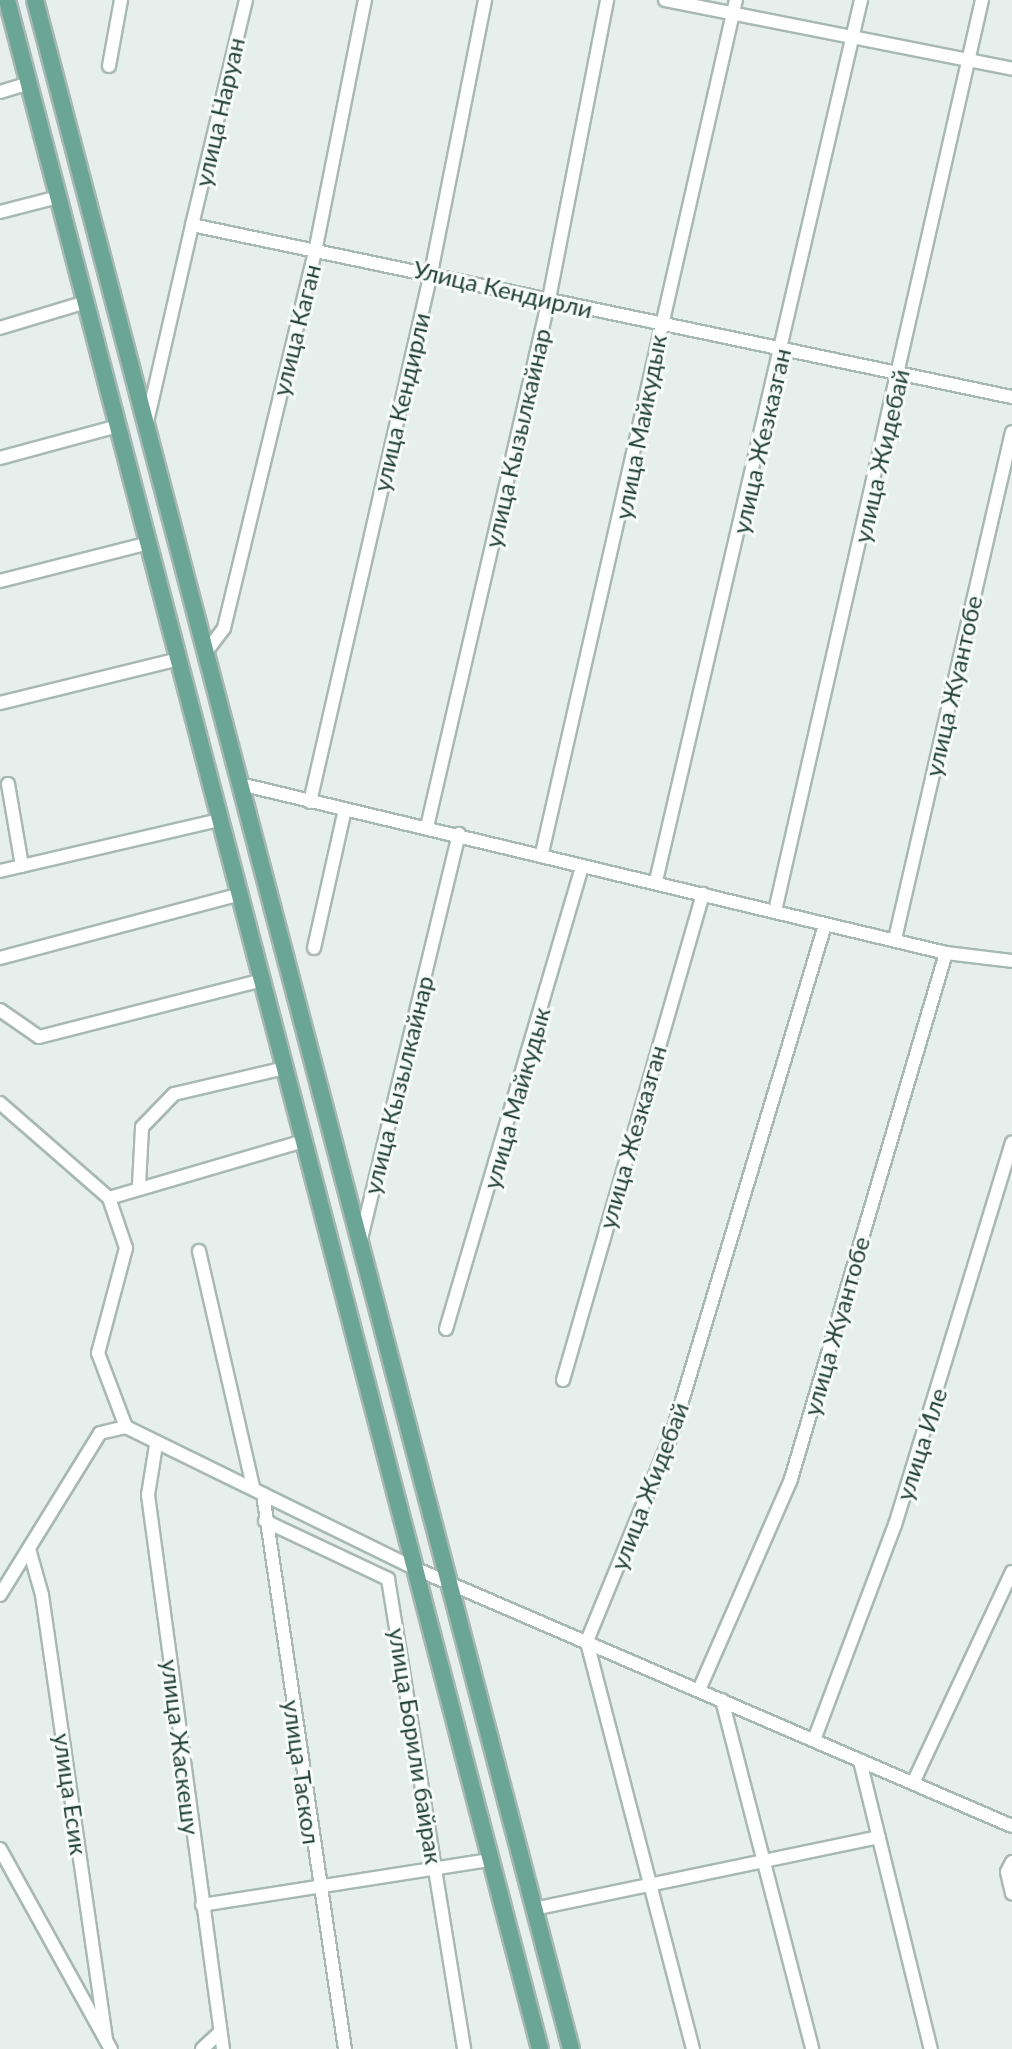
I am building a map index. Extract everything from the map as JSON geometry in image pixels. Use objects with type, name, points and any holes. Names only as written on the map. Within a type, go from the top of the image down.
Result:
[{"type":"main road","points":[[7,0],[540,2049]]},
{"type":"main road","points":[[35,0],[571,2049]]},
{"type":"main road","points":[[18,39],[44,32]]},
{"type":"main road","points":[[395,1493],[423,1486]]},
{"type":"main road","points":[[469,1778],[498,1771]]},
{"type":"street","points":[[109,66],[121,0]]},
{"type":"street","name":"улица Наруан","points":[[192,225],[246,0]]},
{"type":"street","name":"улица Каган","points":[[206,652],[224,628],[316,247],[365,0]]},
{"type":"street","name":"улица Кендирли","points":[[310,801],[431,273],[485,0]]},
{"type":"street","name":"улица Кызылкайнар","points":[[427,827],[549,299],[607,0]]},
{"type":"street","points":[[665,0],[1012,69]]},
{"type":"street","name":"улица Майкудык","points":[[542,853],[618,534],[660,326],[736,0]]},
{"type":"street","name":"улица Жезказган","points":[[656,881],[861,0]]},
{"type":"street","name":"улица Жидебай","points":[[775,911],[901,373],[982,0]]},
{"type":"street","points":[[0,92],[29,83]]},
{"type":"street","points":[[0,212],[58,197]]},
{"type":"street","points":[[147,422],[192,225]]},
{"type":"street","name":"Улица Кендирли","points":[[192,225],[316,247],[660,326],[1012,397]]},
{"type":"street","points":[[0,328],[86,302]]},
{"type":"street","points":[[0,458],[118,426]]},
{"type":"street","name":"улица Жуантобе","points":[[895,939],[1012,432]]},
{"type":"street","points":[[0,581],[149,543]]},
{"type":"street","points":[[0,703],[179,659]]},
{"type":"street","points":[[8,784],[22,866]]},
{"type":"street","points":[[240,784],[542,853],[582,866],[656,881],[946,953],[1012,961]]},
{"type":"street","points":[[314,948],[345,809]]},
{"type":"street","points":[[0,871],[220,820]]},
{"type":"street","name":"улица Кызылкайнар","points":[[360,1243],[459,834]]},
{"type":"street","name":"улица Майкудык","points":[[446,1329],[582,866]]},
{"type":"street","points":[[0,958],[240,894]]},
{"type":"street","name":"улица Жезказган","points":[[563,1380],[703,894]]},
{"type":"street","name":"улица Жидебай","points":[[587,1641],[673,1431],[825,925]]},
{"type":"street","name":"улица Жуантобе","points":[[699,1690],[791,1479],[946,953]]},
{"type":"street","points":[[0,1010],[39,1037],[262,980]]},
{"type":"street","points":[[139,1185],[142,1127],[174,1094],[285,1068]]},
{"type":"street","points":[[0,1103],[109,1198],[126,1248],[98,1353],[126,1427],[156,1445],[258,1490],[414,1568],[448,1579],[1012,1826]]},
{"type":"street","points":[[109,1198],[139,1185],[304,1141]]},
{"type":"street","name":"улица Иле","points":[[814,1740],[895,1525],[1012,1143]]},
{"type":"street","name":"улица Таскол","points":[[199,1251],[265,1521],[345,2049]]},
{"type":"street","points":[[0,1595],[100,1433],[126,1427]]},
{"type":"street","name":"улица Жаскешу","points":[[156,1445],[148,1495],[223,2049]]},
{"type":"street","name":"улица Борили байрак","points":[[265,1521],[388,1579],[464,2049]]},
{"type":"street","name":"улица Есик","points":[[29,1549],[42,1595],[109,2045]]},
{"type":"street","points":[[913,1783],[1012,1572]]},
{"type":"street","points":[[587,1641],[693,2049]]},
{"type":"street","points":[[722,1700],[812,2049]]},
{"type":"street","points":[[860,1761],[931,2049]]},
{"type":"street","points":[[534,1909],[879,1837]]},
{"type":"street","points":[[0,1849],[109,2045]]},
{"type":"street","points":[[202,1905],[319,1885],[436,1871],[491,1860]]},
{"type":"street","points":[[1012,1862],[1007,1872],[1012,1893]]},
{"type":"street","points":[[202,2049],[220,2032]]}]
